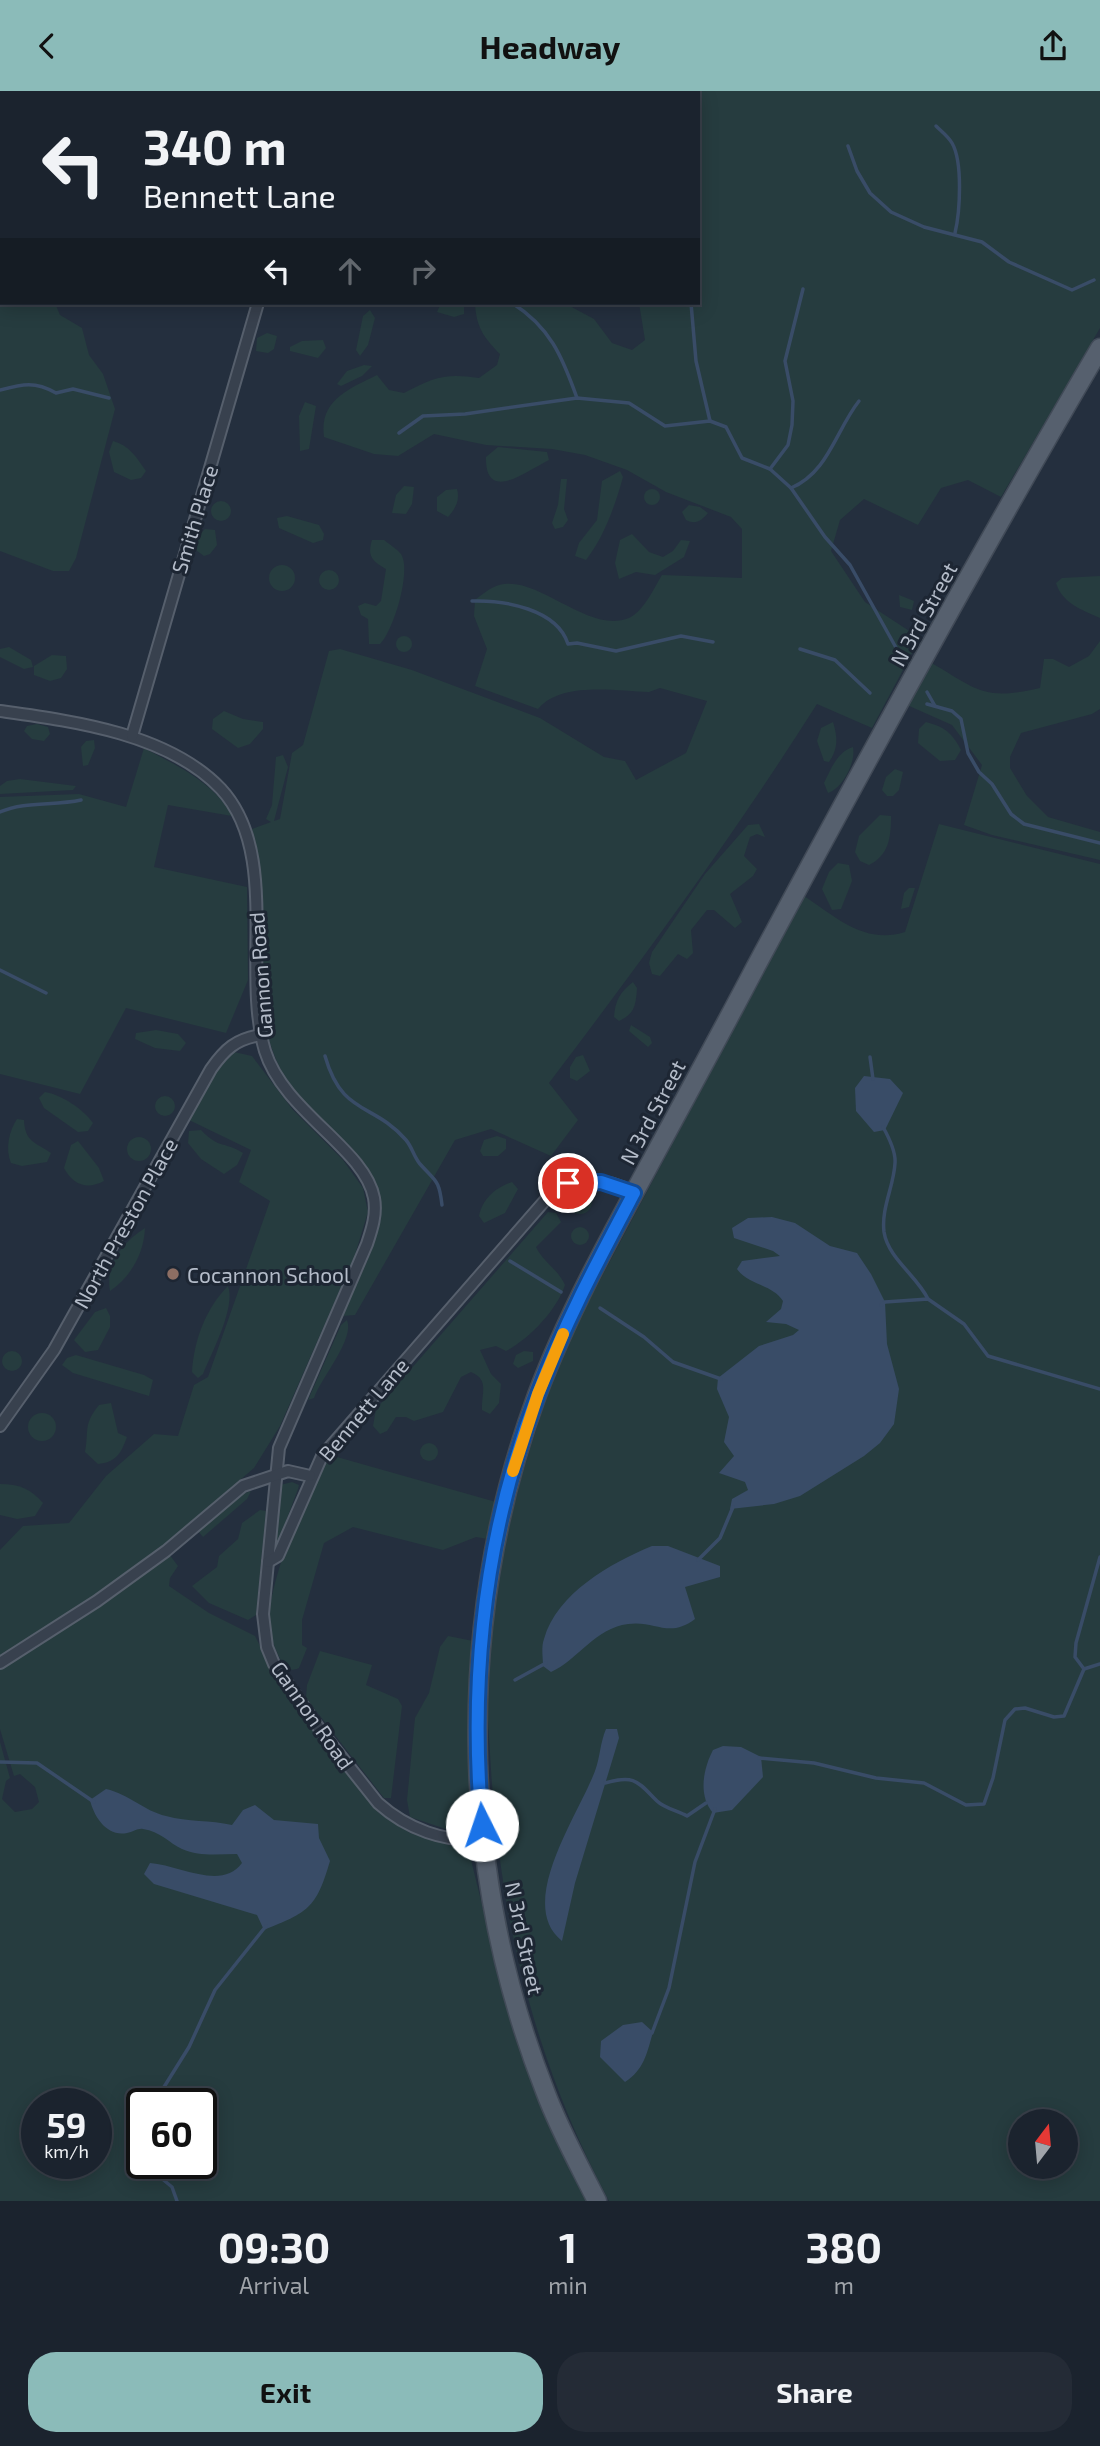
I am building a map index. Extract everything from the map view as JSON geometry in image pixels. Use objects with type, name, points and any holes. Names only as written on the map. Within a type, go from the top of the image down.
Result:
[{"type":"main road","name":"N 3rd Street","points":[[597,2201],[546,2094],[519,2017],[494,1915],[484,1839],[477,1699],[487,1592],[502,1512],[538,1394],[575,1308],[634,1193],[859,777],[1100,348]]},
{"type":"street","name":"Smith Place","points":[[132,736],[257,305]]},
{"type":"street","name":"Gannon Road","points":[[0,711],[82,724],[132,736],[206,777],[230,800],[244,827],[253,868],[261,1035],[276,1076],[289,1096],[360,1169],[370,1185],[375,1212],[367,1244],[284,1436],[274,1474],[263,1613],[267,1647],[293,1693],[378,1803],[409,1825],[450,1839],[484,1839]]},
{"type":"street","name":"North Preston Place","points":[[0,1426],[54,1349],[211,1069],[226,1048],[247,1037],[261,1035]]},
{"type":"street","name":"Bennett Lane","points":[[0,1663],[97,1601],[166,1551],[243,1486],[288,1471],[310,1476],[338,1437],[548,1197],[568,1183],[579,1181],[601,1182],[634,1193]]},
{"type":"street","name":"Gannon Road","points":[[268,1562],[278,1556],[310,1476]]},
{"type":"green space","points":[[700,91],[1100,91],[1100,328],[1001,497],[968,480],[941,488],[918,525],[864,499],[840,520],[831,551],[865,602],[920,638],[872,728],[817,704],[687,896],[549,1083],[578,1120],[551,1156],[491,1129],[455,1140],[355,1315],[342,1316],[376,1238],[381,1211],[379,1194],[364,1162],[294,1090],[273,1052],[263,1011],[260,881],[252,829],[271,822],[266,819],[272,805],[276,757],[283,755],[288,767],[274,821],[280,819],[292,753],[303,745],[329,651],[340,649],[412,670],[540,718],[604,757],[625,761],[636,780],[686,753],[707,701],[660,688],[649,692],[590,690],[560,694],[538,709],[475,686],[487,649],[474,616],[475,600],[496,586],[519,585],[534,589],[598,619],[614,621],[629,618],[644,605],[662,575],[742,578],[742,529],[731,517],[666,492],[627,470],[585,455],[552,449],[486,445],[434,434],[398,456],[374,454],[324,437],[326,414],[338,397],[377,375],[389,390],[404,393],[440,378],[479,378],[497,365],[500,354],[482,331],[475,305],[568,305],[594,319],[612,343],[632,350],[645,340],[639,305],[700,305]]},
{"type":"green space","points":[[0,305],[56,305],[60,315],[82,328],[89,355],[103,374],[115,409],[76,558],[69,571],[53,571],[0,551]]},
{"type":"green space","points":[[440,305],[464,305],[464,314],[454,317],[437,312]]},
{"type":"green space","points":[[370,310],[375,318],[368,345],[360,356],[356,350],[363,316]]},
{"type":"green space","points":[[267,333],[277,336],[274,349],[268,353],[256,351],[257,338]]},
{"type":"green space","points":[[323,340],[326,348],[318,358],[290,351],[290,347],[302,341]]},
{"type":"green space","points":[[364,365],[372,366],[362,376],[341,386],[337,384],[347,371]]},
{"type":"green space","points":[[305,402],[316,406],[309,449],[300,451],[299,416]]},
{"type":"green space","points":[[113,441],[128,449],[139,461],[146,471],[141,478],[131,480],[114,472],[109,452]]},
{"type":"green space","points":[[498,447],[547,452],[549,460],[520,476],[500,482],[492,479],[486,457]]},
{"type":"green space","points":[[620,471],[623,477],[620,488],[598,541],[586,560],[575,556],[579,543],[597,520],[602,481]]},
{"type":"green space","points":[[561,479],[567,479],[564,509],[568,520],[563,527],[555,529],[552,523],[558,505]]},
{"type":"green space","points":[[404,486],[414,487],[412,504],[406,514],[392,513],[396,495]]},
{"type":"green space","points":[[457,489],[457,504],[448,517],[437,511],[437,497],[446,490]]},
{"type":"green space","points":[[649,489],[655,489],[660,497],[658,503],[649,505],[644,500],[644,494]]},
{"type":"green space","points":[[221,501],[228,504],[231,511],[228,518],[221,521],[214,518],[211,511],[214,504]]},
{"type":"green space","points":[[689,505],[700,507],[708,513],[698,521],[686,520],[682,512]]},
{"type":"green space","points":[[287,516],[319,525],[324,534],[323,540],[313,543],[279,528],[277,518]]},
{"type":"green space","points":[[205,529],[215,530],[217,545],[210,554],[204,556],[193,548],[196,538]]},
{"type":"green space","points":[[632,534],[649,552],[663,557],[673,551],[681,540],[690,541],[684,557],[655,575],[636,572],[619,579],[615,563],[620,540]]},
{"type":"green space","points":[[372,540],[384,540],[401,554],[404,562],[400,601],[380,644],[369,644],[368,619],[361,615],[358,606],[365,603],[376,606],[381,601],[386,569],[372,557]]},
{"type":"green space","points":[[282,565],[291,569],[295,578],[291,587],[282,591],[273,587],[269,578],[273,569]]},
{"type":"green space","points":[[329,570],[336,573],[339,580],[336,587],[329,590],[322,587],[319,580],[322,573]]},
{"type":"green space","points":[[1100,576],[1100,618],[1068,601],[1056,583],[1062,578]]},
{"type":"green space","points":[[899,595],[914,601],[912,610],[900,607]]},
{"type":"green space","points":[[404,636],[410,638],[410,650],[404,652],[398,650],[396,644],[398,638]]},
{"type":"green space","points":[[1100,641],[1100,709],[1092,714],[1021,733],[1010,757],[1010,768],[1027,796],[1048,817],[1100,832],[1100,860],[992,835],[964,825],[982,765],[952,725],[907,705],[930,662],[982,690],[993,693],[1021,692],[1040,688],[1044,659],[1053,659],[1069,667],[1089,656]]},
{"type":"green space","points":[[9,647],[31,660],[33,667],[24,669],[0,657],[0,649]]},
{"type":"green space","points":[[52,655],[66,656],[67,669],[61,678],[50,681],[34,675],[34,666]]},
{"type":"green space","points":[[224,711],[243,719],[263,722],[263,729],[250,744],[238,748],[212,729],[213,719]]},
{"type":"green space","points":[[833,722],[836,743],[829,762],[824,761],[817,741],[821,728]]},
{"type":"green space","points":[[926,722],[947,731],[954,739],[961,750],[955,760],[940,761],[918,743],[919,729]]},
{"type":"green space","points":[[37,724],[48,727],[50,734],[44,741],[32,739],[24,731],[27,726]]},
{"type":"green space","points":[[94,740],[95,748],[88,765],[83,766],[81,747],[86,741]]},
{"type":"green space","points":[[853,747],[847,774],[839,786],[828,793],[824,783],[832,767],[847,749]]},
{"type":"green space","points":[[144,748],[205,784],[232,816],[168,805],[154,867],[247,887],[248,980],[226,1033],[126,1008],[80,1094],[0,1074],[0,797],[79,794],[126,807]]},
{"type":"green space","points":[[895,769],[903,772],[899,790],[893,796],[887,796],[882,790],[886,777]]},
{"type":"green space","points":[[20,779],[76,786],[73,790],[0,794],[0,786],[7,781]]},
{"type":"green space","points":[[880,815],[891,816],[888,845],[881,856],[869,865],[860,861],[855,852],[859,836]]},
{"type":"green space","points":[[759,824],[765,837],[757,834],[750,837],[744,856],[757,869],[753,876],[730,894],[742,922],[735,928],[714,910],[707,910],[691,930],[693,953],[687,959],[678,954],[660,976],[652,974],[649,963],[652,952],[705,874],[748,825]]},
{"type":"green space","points":[[939,824],[1100,864],[1100,2201],[609,2201],[561,2098],[542,2045],[513,1938],[503,1883],[487,1709],[489,1648],[501,1565],[531,1445],[575,1327],[804,896],[852,927],[877,935],[905,932]]},
{"type":"green space","points":[[838,863],[849,865],[852,881],[841,909],[832,910],[822,889],[829,872]]},
{"type":"green space","points":[[909,888],[915,888],[909,907],[901,909],[904,893]]},
{"type":"green space","points":[[633,982],[637,988],[634,1008],[619,1021],[614,1017],[617,1002]]},
{"type":"green space","points":[[631,1025],[650,1037],[652,1043],[648,1047],[629,1031]]},
{"type":"green space","points":[[156,1030],[178,1034],[186,1043],[180,1051],[155,1048],[135,1039],[136,1033]]},
{"type":"green space","points":[[234,1052],[252,1056],[293,1110],[343,1160],[363,1188],[368,1212],[354,1258],[280,1426],[254,1468],[163,1546],[92,1598],[0,1656],[0,1550],[23,1526],[69,1523],[106,1476],[154,1434],[178,1436],[194,1385],[208,1377],[270,1201],[239,1182],[251,1150],[189,1120],[216,1072]]},
{"type":"green space","points":[[583,1055],[590,1071],[577,1081],[570,1078],[570,1067],[576,1057]]},
{"type":"green space","points":[[45,1092],[65,1099],[84,1113],[93,1123],[88,1131],[78,1132],[44,1108],[39,1098]]},
{"type":"green space","points":[[165,1096],[172,1099],[175,1106],[172,1113],[165,1116],[158,1113],[155,1106],[158,1099]]},
{"type":"green space","points":[[17,1119],[24,1120],[26,1133],[32,1141],[51,1153],[47,1162],[22,1166],[11,1163],[9,1140]]},
{"type":"green space","points":[[201,1130],[218,1143],[243,1153],[237,1165],[224,1174],[201,1159],[188,1143],[189,1131]]},
{"type":"green space","points":[[497,1136],[506,1139],[506,1149],[498,1156],[483,1156],[480,1151],[484,1140]]},
{"type":"green space","points":[[139,1137],[148,1140],[151,1149],[148,1158],[139,1161],[130,1158],[127,1149],[130,1140]]},
{"type":"green space","points":[[78,1141],[99,1168],[104,1181],[92,1185],[81,1184],[64,1168],[71,1145]]},
{"type":"green space","points":[[512,1182],[518,1189],[505,1213],[484,1223],[479,1216],[487,1199],[495,1190]]},
{"type":"green space","points":[[580,1190],[591,1197],[592,1202],[585,1213],[580,1214],[569,1207],[568,1202],[575,1191]]},
{"type":"green space","points":[[548,1212],[556,1213],[561,1222],[536,1247],[565,1285],[549,1314],[524,1339],[506,1351],[496,1346],[480,1350],[491,1374],[501,1384],[499,1403],[490,1414],[482,1410],[483,1383],[471,1372],[461,1377],[443,1412],[414,1421],[406,1417],[396,1417],[387,1431],[380,1434],[373,1426],[376,1409]]},
{"type":"green space","points":[[580,1227],[586,1230],[589,1236],[586,1242],[580,1245],[574,1242],[571,1236],[574,1230]]},
{"type":"green space","points":[[145,1228],[135,1264],[124,1279],[110,1291],[110,1272],[117,1255]]},
{"type":"green space","points":[[228,1286],[230,1295],[226,1317],[203,1374],[198,1378],[192,1372],[198,1337],[207,1314]]},
{"type":"green space","points":[[106,1308],[110,1316],[110,1327],[98,1350],[85,1352],[74,1340],[95,1312]]},
{"type":"green space","points":[[347,1320],[348,1328],[342,1347],[314,1398],[308,1400],[341,1325]]},
{"type":"green space","points":[[12,1351],[19,1354],[22,1361],[19,1368],[12,1371],[5,1368],[2,1361],[5,1354]]},
{"type":"green space","points":[[524,1351],[533,1352],[533,1361],[518,1368],[513,1364],[516,1355]]},
{"type":"green space","points":[[76,1355],[153,1380],[149,1396],[73,1373],[62,1365],[67,1358]]},
{"type":"green space","points":[[111,1403],[118,1433],[127,1437],[117,1456],[98,1464],[85,1452],[87,1427],[99,1405]]},
{"type":"green space","points":[[42,1413],[52,1417],[56,1427],[52,1437],[42,1441],[32,1437],[28,1427],[32,1417]]},
{"type":"green space","points":[[429,1443],[435,1446],[438,1452],[435,1458],[429,1461],[423,1458],[420,1452],[423,1446]]},
{"type":"green space","points":[[330,1455],[496,1502],[488,1539],[476,1537],[443,1550],[353,1527],[324,1543],[302,1620],[302,1645],[307,1648],[299,1668],[292,1670],[283,1663],[274,1644],[269,1626],[270,1605],[282,1560],[300,1510]]},
{"type":"green space","points":[[292,1482],[299,1485],[276,1548],[280,1485]]},
{"type":"green space","points":[[0,1484],[24,1488],[38,1498],[43,1503],[35,1516],[17,1519],[0,1515]]},
{"type":"green space","points":[[251,1491],[247,1499],[203,1537],[198,1531],[242,1494]]},
{"type":"green space","points":[[260,1510],[266,1511],[256,1615],[248,1620],[209,1603],[192,1586],[217,1567],[219,1556],[238,1539],[242,1523]]},
{"type":"green space","points":[[169,1554],[178,1566],[170,1578],[169,1586],[209,1613],[255,1636],[280,1686],[379,1813],[410,1833],[456,1847],[471,1860],[514,2034],[532,2084],[586,2201],[0,2201],[0,1742],[10,1778],[6,1781],[2,1799],[15,1812],[32,1809],[39,1802],[35,1787],[20,1774],[14,1776],[0,1729],[0,1669],[116,1593]]},
{"type":"green space","points":[[448,1636],[473,1641],[468,1717],[471,1810],[463,1824],[446,1829],[410,1817],[407,1800],[415,1718],[429,1693],[440,1647]]},
{"type":"green space","points":[[320,1651],[372,1665],[366,1685],[398,1699],[402,1706],[391,1798],[384,1798],[306,1698],[307,1685]]},
{"type":"water","points":[[864,1076],[890,1079],[903,1093],[885,1130],[874,1132],[856,1111],[855,1088]]},
{"type":"water","points":[[772,1217],[795,1223],[830,1246],[857,1253],[871,1274],[885,1302],[887,1344],[899,1389],[894,1424],[880,1443],[864,1456],[800,1496],[774,1504],[730,1509],[732,1499],[748,1490],[745,1482],[719,1473],[734,1456],[724,1442],[729,1417],[717,1389],[718,1378],[759,1346],[793,1335],[799,1330],[786,1324],[766,1322],[781,1309],[783,1301],[773,1291],[747,1278],[737,1269],[742,1261],[780,1256],[773,1251],[734,1238],[732,1228],[748,1218]]},
{"type":"water","points":[[652,1546],[668,1546],[720,1566],[720,1577],[685,1587],[695,1619],[677,1628],[638,1623],[616,1627],[596,1638],[561,1667],[551,1672],[543,1666],[544,1639],[561,1607],[603,1571]]},
{"type":"water","points":[[606,1729],[617,1729],[619,1738],[575,1883],[562,1941],[549,1925],[545,1905],[548,1882],[565,1834],[595,1771]]},
{"type":"water","points":[[723,1746],[741,1747],[761,1757],[763,1777],[732,1810],[713,1813],[705,1799],[705,1774],[713,1750]]},
{"type":"water","points":[[106,1789],[158,1814],[174,1818],[232,1825],[243,1810],[255,1805],[274,1820],[318,1824],[319,1838],[330,1861],[320,1889],[315,1899],[301,1913],[264,1930],[257,1915],[154,1884],[144,1874],[150,1863],[212,1876],[233,1871],[242,1863],[237,1854],[210,1855],[189,1852],[149,1830],[113,1832],[98,1819],[90,1800]]},
{"type":"water","points":[[642,2022],[653,2032],[651,2040],[641,2066],[625,2082],[600,2057],[601,2041],[623,2025]]},
{"type":"waterway","points":[[936,126],[952,143],[958,162],[959,200],[955,233]]},
{"type":"waterway","points":[[848,146],[857,171],[870,193],[891,212],[924,227],[982,242],[1009,262],[1072,290],[1094,280]]},
{"type":"waterway","points":[[770,469],[788,445],[792,425],[793,401],[785,361],[803,289]]},
{"type":"waterway","points":[[515,305],[536,322],[553,344],[577,398]]},
{"type":"waterway","points":[[691,305],[696,361],[710,421]]},
{"type":"waterway","points":[[0,390],[35,385],[56,393],[73,389],[109,398]]},
{"type":"waterway","points":[[399,433],[423,416],[465,414],[577,398],[629,403],[665,426],[710,421],[726,427],[742,458],[770,469],[791,488],[825,537],[850,565],[899,653]]},
{"type":"waterway","points":[[791,488],[804,481],[823,462],[859,401]]},
{"type":"waterway","points":[[472,601],[499,602],[528,609],[553,622],[568,644],[577,643],[616,651],[681,636],[713,642]]},
{"type":"waterway","points":[[800,649],[835,660],[870,693]]},
{"type":"waterway","points":[[927,692],[935,706]]},
{"type":"waterway","points":[[927,704],[952,711],[961,719],[968,753],[1011,814],[1024,824],[1100,843]]},
{"type":"waterway","points":[[0,812],[19,806],[81,800]]},
{"type":"waterway","points":[[0,970],[46,993]]},
{"type":"waterway","points":[[325,1056],[332,1075],[349,1099],[382,1119],[406,1140],[418,1161],[436,1181],[442,1205]]},
{"type":"waterway","points":[[870,1057],[873,1079]]},
{"type":"waterway","points":[[883,1127],[895,1159],[884,1214],[884,1232],[891,1250],[928,1299]]},
{"type":"waterway","points":[[510,1261],[561,1292]]},
{"type":"waterway","points":[[881,1305],[885,1302],[928,1299],[964,1324],[988,1356],[1100,1389]]},
{"type":"waterway","points":[[600,1308],[644,1337],[673,1362],[721,1379]]},
{"type":"waterway","points":[[698,1560],[720,1538],[733,1507]]},
{"type":"waterway","points":[[1100,1557],[1076,1643],[1075,1657],[1084,1669],[1100,1664]]},
{"type":"waterway","points":[[515,1680],[546,1663]]},
{"type":"waterway","points":[[759,1758],[814,1763],[876,1778],[924,1783],[966,1805],[984,1804],[993,1778],[1005,1720],[1015,1709],[1025,1708],[1054,1717],[1064,1716],[1084,1669]]},
{"type":"waterway","points":[[0,1762],[37,1763],[94,1802]]},
{"type":"waterway","points":[[605,1783],[623,1779],[635,1781],[667,1808],[687,1816],[706,1803]]},
{"type":"waterway","points":[[652,2033],[669,1988],[695,1862],[715,1809]]},
{"type":"waterway","points":[[163,2088],[189,2047],[215,1990],[266,1926]]},
{"type":"waterway","points":[[162,2179],[172,2187],[177,2201]]},
{"type":"slow traffic","points":[[513,1471],[538,1394],[563,1334]]},
{"type":"place","name":"Cocannon School","points":[[173,1274]]},
{"type":"route","points":[[482,1825],[477,1699],[487,1592],[509,1485],[538,1394],[570,1319],[634,1193],[617,1185],[601,1182],[568,1183]]}]
